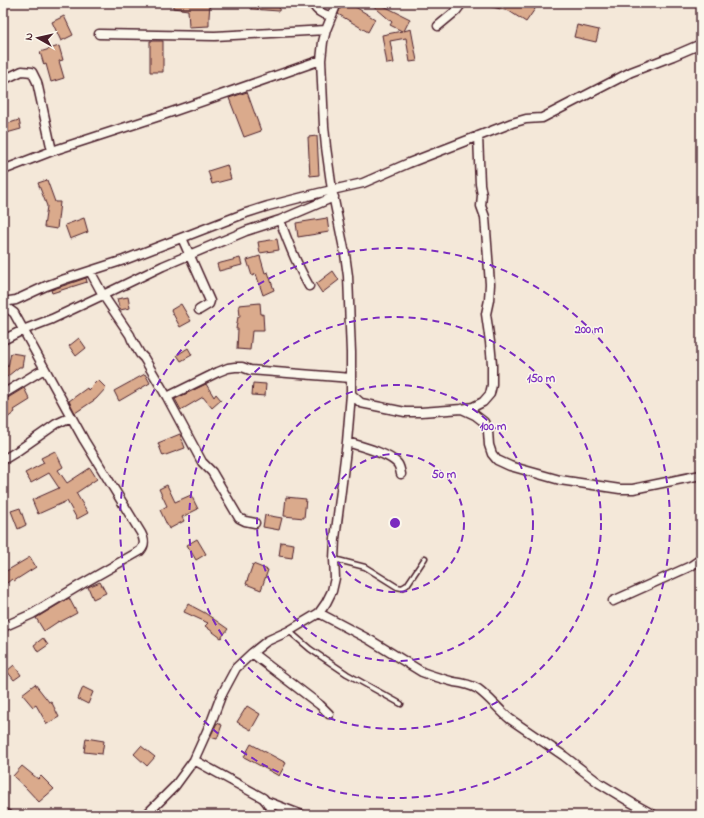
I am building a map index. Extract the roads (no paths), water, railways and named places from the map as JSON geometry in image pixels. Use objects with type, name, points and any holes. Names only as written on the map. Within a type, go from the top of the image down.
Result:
[{"type":"street","points":[[313,3],[314,7],[320,13],[331,16]]},
{"type":"street","points":[[146,815],[175,786],[194,760],[236,668],[252,653],[267,642],[319,613],[332,591],[335,578],[335,539],[348,442],[352,353],[348,276],[326,147],[321,60],[326,30],[337,3]]},
{"type":"street","points":[[438,26],[456,11],[462,3]]},
{"type":"street","points":[[99,34],[215,36],[326,30]]},
{"type":"street","points":[[3,303],[16,300],[65,279],[124,260],[246,213],[268,206],[333,193],[363,183],[409,163],[520,120],[542,118],[631,72],[701,44]]},
{"type":"street","points":[[3,170],[52,151],[166,114],[321,60]]},
{"type":"street","points":[[3,80],[22,71],[32,72],[37,82],[52,151]]},
{"type":"street","points":[[351,394],[361,403],[405,412],[421,412],[473,407],[483,402],[490,394],[492,385],[490,342],[486,314],[490,284],[485,217],[481,206],[482,195],[480,184],[478,136]]},
{"type":"street","points":[[464,142],[478,150]]},
{"type":"street","points":[[3,340],[23,330],[52,319],[163,266],[246,231],[280,220],[333,193]]},
{"type":"street","points":[[280,220],[292,253],[309,286]]},
{"type":"street","points":[[182,238],[210,301],[210,304],[199,310]]},
{"type":"street","points":[[90,271],[103,295],[127,330],[167,397],[202,462],[212,472],[239,518],[255,523]]},
{"type":"street","points":[[14,313],[16,300]]},
{"type":"street","points":[[3,303],[14,313],[84,440],[144,540],[144,546],[140,551],[32,614],[3,627]]},
{"type":"street","points":[[167,397],[218,372],[235,367],[242,367],[250,370],[351,378]]},
{"type":"street","points":[[3,394],[44,369]]},
{"type":"street","points":[[350,410],[361,403]]},
{"type":"street","points":[[462,409],[476,415],[484,422],[488,431],[489,445],[492,454],[497,460],[510,466],[560,480],[620,489],[633,489],[701,475]]},
{"type":"street","points":[[3,460],[56,424],[71,417]]},
{"type":"street","points":[[348,442],[377,452],[394,460],[400,468],[400,474]]},
{"type":"street","points":[[613,601],[691,566],[701,559]]},
{"type":"street","points":[[319,613],[370,640],[422,672],[431,676],[466,684],[477,689],[510,719],[564,756],[599,783],[654,815]]},
{"type":"street","points":[[252,653],[320,705],[329,714]]},
{"type":"street","points":[[194,760],[268,802],[302,815]]},
{"type":"street","points":[[268,802],[271,813],[270,815]]},
{"type":"street","points":[[3,813],[8,815]]},
{"type":"lane","points":[[334,559],[365,567],[397,587],[402,588],[407,585],[425,558]]},
{"type":"lane","points":[[289,631],[310,649],[347,674],[401,704]]}]
